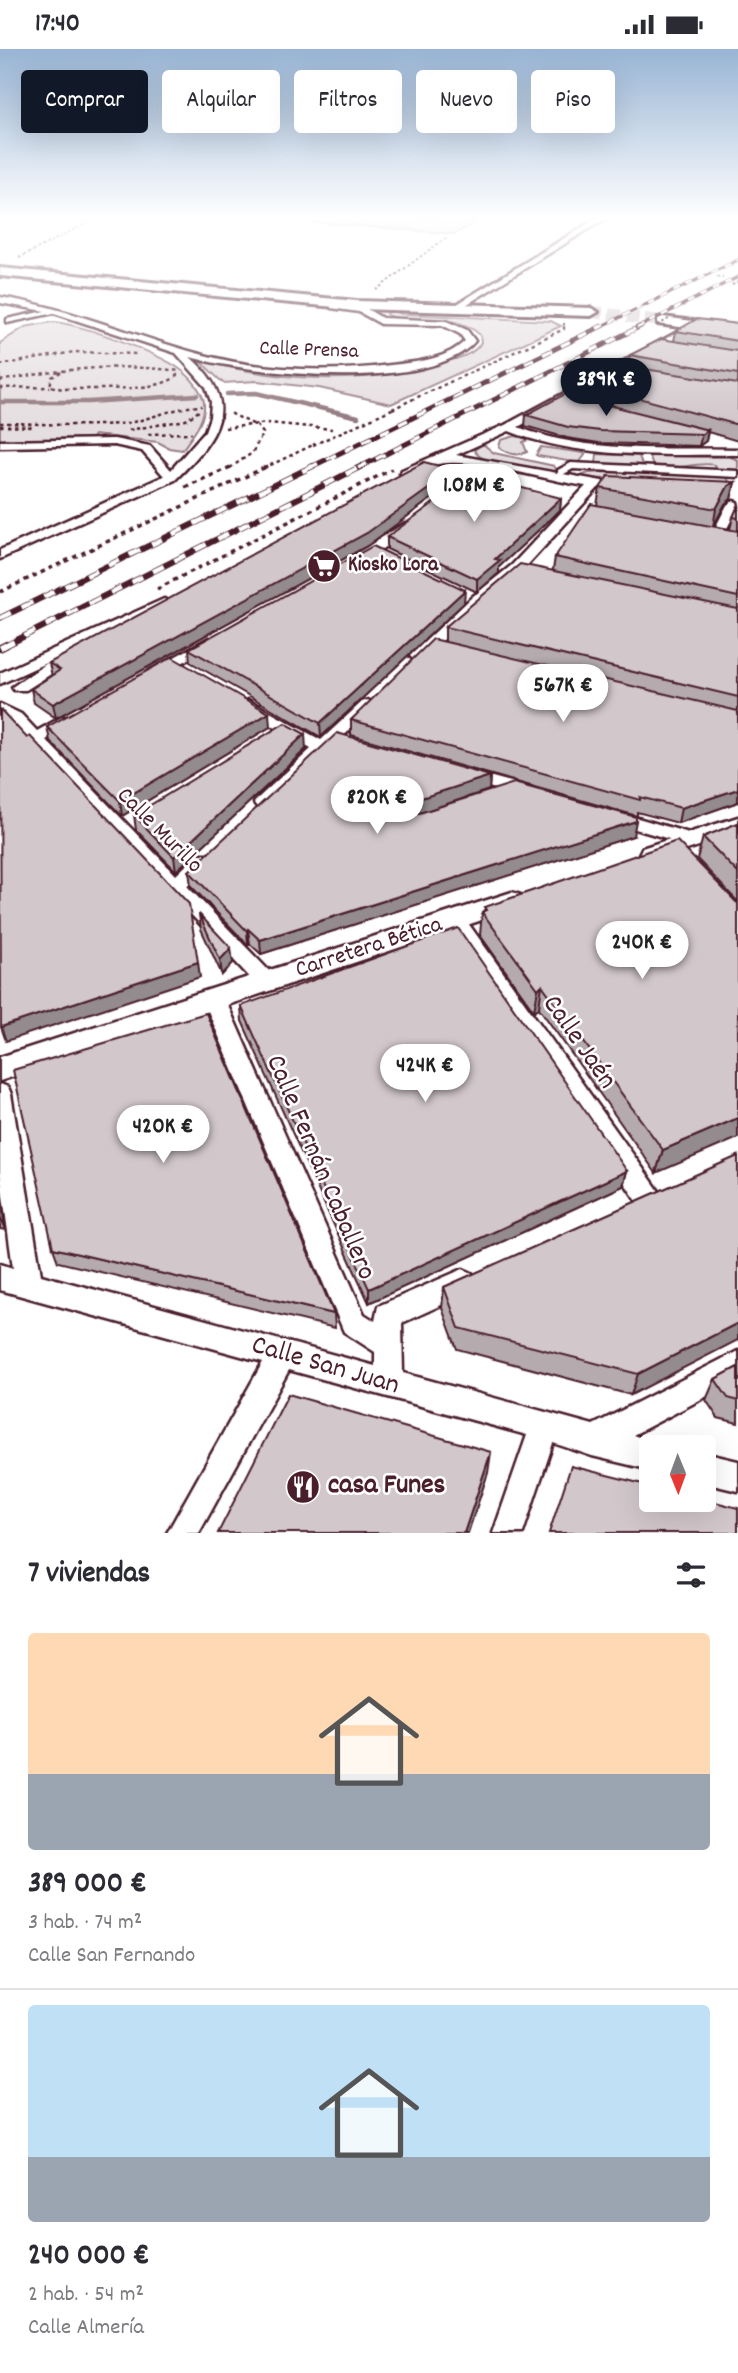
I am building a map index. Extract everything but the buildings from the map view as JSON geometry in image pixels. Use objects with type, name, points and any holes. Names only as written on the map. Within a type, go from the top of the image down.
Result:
[{"type":"main road","points":[[145,286],[357,305],[591,312]]},
{"type":"main road","points":[[663,323],[738,331]]},
{"type":"street","points":[[453,309],[490,286]]},
{"type":"street","points":[[1,297],[16,296],[42,306]]},
{"type":"street","points":[[1,297],[42,306]]},
{"type":"street","points":[[1,297],[14,308],[10,321]]},
{"type":"street","points":[[264,298],[357,309],[370,316],[376,311],[395,307]]},
{"type":"street","points":[[0,330],[10,321],[42,306]]},
{"type":"street","name":"Calle Prensa","points":[[42,306],[174,350],[261,370],[349,373],[424,363],[456,352],[470,341],[462,331],[445,324],[385,322],[370,316]]},
{"type":"street","points":[[10,321],[41,313],[66,312]]},
{"type":"street","points":[[398,472],[419,466],[483,438],[514,429],[696,325]]},
{"type":"street","points":[[659,347],[672,349]]},
{"type":"street","points":[[0,555],[171,477],[198,452],[211,430],[218,406],[209,380],[195,365],[174,350]]},
{"type":"street","points":[[612,372],[625,374]]},
{"type":"street","points":[[514,429],[557,442],[738,452]]},
{"type":"street","points":[[712,439],[738,446]]},
{"type":"street","points":[[0,444],[114,442],[146,448],[171,477]]},
{"type":"street","points":[[462,447],[481,462]]},
{"type":"street","points":[[151,454],[173,458],[198,452]]},
{"type":"street","points":[[437,458],[481,462],[595,484],[621,485]]},
{"type":"street","points":[[419,466],[463,484],[508,490]]},
{"type":"street","points":[[561,472],[571,466],[738,474]]},
{"type":"street","points":[[410,664],[436,647],[471,597],[517,568],[595,484]]},
{"type":"street","points":[[717,534],[733,505]]},
{"type":"street","points":[[337,571],[379,554],[415,519]]},
{"type":"street","points":[[517,568],[533,574]]},
{"type":"street","points":[[0,680],[175,599],[37,674],[20,687]]},
{"type":"street","points":[[139,681],[179,665],[220,636]]},
{"type":"street","points":[[0,680],[20,687]]},
{"type":"street","points":[[7,709],[21,694],[20,687]]},
{"type":"street","points":[[254,811],[335,742],[382,691]]},
{"type":"street","points":[[230,694],[280,731],[335,742]]},
{"type":"street","name":"Calle Murillo","points":[[7,709],[125,826],[266,981]]},
{"type":"street","points":[[35,739],[81,713]]},
{"type":"street","points":[[450,770],[540,796]]},
{"type":"street","points":[[489,797],[514,789]]},
{"type":"street","points":[[593,811],[682,849]]},
{"type":"street","points":[[633,860],[682,849],[738,825]]},
{"type":"street","points":[[177,885],[216,848]]},
{"type":"street","name":"Carretera Bética","points":[[0,1069],[531,895]]},
{"type":"street","name":"Calle Jaén","points":[[456,921],[650,1199]]},
{"type":"street","name":"Calle Fernán Caballero","points":[[214,999],[354,1323],[388,1345]]},
{"type":"street","points":[[0,1094],[29,1285]]},
{"type":"street","points":[[625,1210],[675,1188]]},
{"type":"street","points":[[389,1384],[388,1315],[488,1271]]},
{"type":"street","name":"Calle San Juan","points":[[0,1277],[639,1452]]},
{"type":"street","points":[[181,1533],[283,1354]]},
{"type":"street","points":[[592,1441],[738,1365]]},
{"type":"street","points":[[508,1533],[544,1427]]},
{"type":"street","points":[[716,1471],[738,1476]]},
{"type":"path","points":[[357,305],[382,286]]},
{"type":"path","points":[[0,365],[74,352],[108,351],[147,356]]},
{"type":"path","points":[[0,381],[65,370],[114,366],[187,372],[170,363]]},
{"type":"path","points":[[65,370],[52,377],[50,386],[63,389],[153,386],[173,380],[177,375],[163,368]]},
{"type":"path","points":[[0,388],[55,387]]},
{"type":"path","points":[[0,423],[102,425],[142,421],[181,407],[205,405],[186,420],[128,430]]},
{"type":"path","points":[[0,592],[392,409]]},
{"type":"path","points":[[250,424],[301,425],[332,429]]},
{"type":"path","points":[[151,592],[398,472]]},
{"type":"shaded area","points":[[391,311],[402,314],[551,321],[561,326],[391,404],[319,388],[257,381],[223,383],[198,359],[258,373],[352,378],[414,370],[455,359],[471,353],[481,342],[480,335],[457,322],[397,318],[386,314]]},
{"type":"shaded area","points":[[52,322],[64,323],[122,341],[177,367],[189,377],[202,395],[204,409],[197,428],[182,450],[169,448],[158,442],[94,435],[92,438],[0,440],[0,343],[25,327]]},
{"type":"shaded area","points":[[515,436],[560,445],[726,455],[738,460],[738,473],[718,470],[715,465],[707,464],[661,468],[653,466],[649,456],[581,450],[528,440],[523,442],[527,452],[523,454],[513,454],[499,447],[501,440]]},
{"type":"shaded area","points":[[483,444],[494,453],[554,466],[557,471],[551,476],[497,464],[479,456],[474,450]]},
{"type":"shaded area","points":[[541,447],[585,455],[579,463],[538,456],[536,455]]},
{"type":"shaded area","points":[[597,454],[639,456],[642,465],[599,464],[596,463]]},
{"type":"shaded area","points":[[640,471],[725,477],[730,482],[573,478],[589,473]]},
{"type":"waterway","points":[[227,394],[256,393],[358,417]]},
{"type":"waterway","points":[[0,402],[88,402],[197,395]]},
{"type":"tunnel","points":[[591,312],[663,321]]},
{"type":"railway","points":[[598,328],[684,286]]},
{"type":"railway","points":[[637,328],[720,286]]},
{"type":"railway","points":[[309,468],[602,326]]},
{"type":"railway","points":[[358,468],[641,326]]},
{"type":"railway","points":[[0,618],[313,466]]},
{"type":"railway","points":[[3,647],[362,466]]},
{"type":"railway","points":[[0,648],[6,645]]},
{"type":"place","name":"Kiosko Lora","points":[[324,566]]},
{"type":"place","name":"casa Funes","points":[[303,1487]]}]
